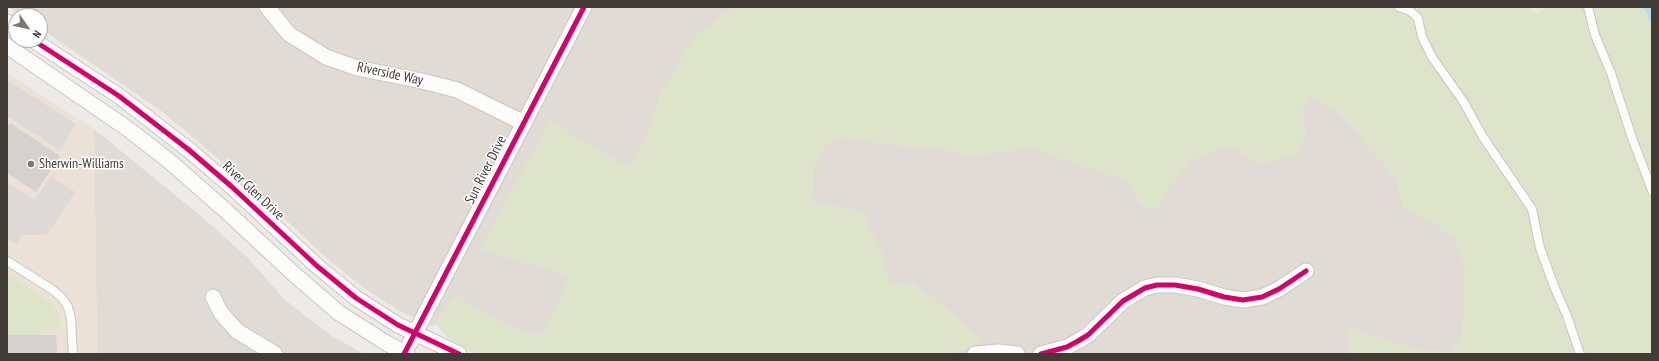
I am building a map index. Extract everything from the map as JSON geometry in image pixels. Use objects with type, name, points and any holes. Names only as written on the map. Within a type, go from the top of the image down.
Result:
[{"type":"street","name":"Riverside Way","points":[[267,7],[289,34],[326,57],[356,68],[422,80],[457,90],[524,123]]},
{"type":"street","name":"Sun River Drive","points":[[408,348],[584,7]]},
{"type":"street","name":"River Glen Drive","points":[[7,46],[71,89],[150,146],[226,210],[324,301],[362,328],[408,348],[459,354]]},
{"type":"street","name":"River Glen Drive","points":[[45,48],[119,96],[162,129],[231,186],[341,286],[381,315],[408,348]]},
{"type":"street","points":[[1042,354],[1066,347],[1088,335],[1123,301],[1145,288],[1156,285],[1180,286],[1198,289],[1224,298],[1243,300],[1262,297],[1279,289],[1306,271]]},
{"type":"street","points":[[213,297],[222,313],[237,331],[275,354]]},
{"type":"street","points":[[975,354],[999,352],[1017,354]]},
{"type":"lane","points":[[1399,7],[1410,11],[1418,18],[1422,37],[1432,57],[1463,101],[1483,137],[1532,209],[1540,248],[1567,316],[1580,354]]},
{"type":"lane","points":[[1588,7],[1595,35],[1611,73],[1632,138],[1652,190]]},
{"type":"lane","points":[[7,261],[54,290],[62,298],[68,307],[71,319],[73,354]]},
{"type":"shaded area","points":[[8,7],[738,7],[721,16],[660,95],[648,136],[628,168],[550,122],[481,249],[571,276],[542,336],[507,326],[471,307],[460,297],[454,298],[436,324],[432,326],[399,311],[367,290],[332,263],[242,179],[164,113],[48,33],[48,8]]},
{"type":"shaded area","points":[[7,73],[94,129],[97,354],[7,354]]},
{"type":"shaded area","points":[[7,80],[76,124],[60,150],[7,116]]},
{"type":"shaded area","points":[[1310,95],[1340,113],[1397,179],[1403,207],[1435,224],[1455,239],[1466,268],[1463,334],[1450,352],[1420,351],[1349,328],[1351,354],[949,354],[982,341],[934,299],[913,284],[889,283],[882,254],[867,223],[864,212],[812,201],[813,167],[819,155],[825,145],[846,136],[863,141],[943,149],[971,155],[1031,148],[1126,180],[1145,208],[1173,182],[1190,160],[1231,145],[1260,164],[1306,135],[1301,108]]},
{"type":"shaded area","points":[[94,129],[202,217],[248,258],[284,299],[330,335],[364,354],[97,354]]},
{"type":"shaded area","points":[[51,176],[75,192],[47,235],[22,235],[16,244],[7,239],[7,182],[35,200]]},
{"type":"green space","points":[[738,7],[1652,7],[1652,354],[1351,354],[1349,328],[1420,351],[1450,352],[1463,334],[1466,268],[1455,239],[1435,224],[1403,207],[1397,179],[1340,113],[1310,95],[1301,108],[1306,135],[1294,156],[1260,164],[1231,145],[1190,160],[1173,182],[1156,210],[1146,208],[1126,180],[1031,148],[971,155],[943,149],[863,141],[846,136],[825,145],[813,167],[812,201],[865,212],[867,223],[882,254],[890,283],[912,284],[934,299],[982,341],[949,354],[474,354],[447,337],[436,324],[454,298],[460,297],[471,307],[507,326],[542,336],[571,276],[480,249],[550,122],[628,167],[648,136],[660,95],[695,36],[721,16]]},
{"type":"green space","points":[[12,276],[52,304],[57,311],[61,323],[61,329],[42,330],[41,335],[7,335],[7,277]]},
{"type":"sand","points":[[1528,7],[1546,7],[1538,13],[1532,12]]},
{"type":"water","points":[[1640,7],[1652,7],[1652,25],[1646,11]]},
{"type":"building","name":"Sherwin-Williams","points":[[10,123],[60,156],[36,192],[7,173],[7,127]]},
{"type":"building","points":[[7,335],[56,335],[57,354],[7,354]]},
{"type":"cycle path","points":[[404,354],[584,7]]},
{"type":"cycle path","points":[[45,48],[119,96],[189,150],[231,186],[317,266],[356,298],[398,325],[459,354]]},
{"type":"cycle path","points":[[1041,354],[1067,347],[1088,335],[1123,301],[1145,288],[1157,285],[1175,285],[1243,300],[1262,297],[1279,289],[1306,271]]},
{"type":"place","name":"Sherwin-Williams","points":[[31,164]]}]
